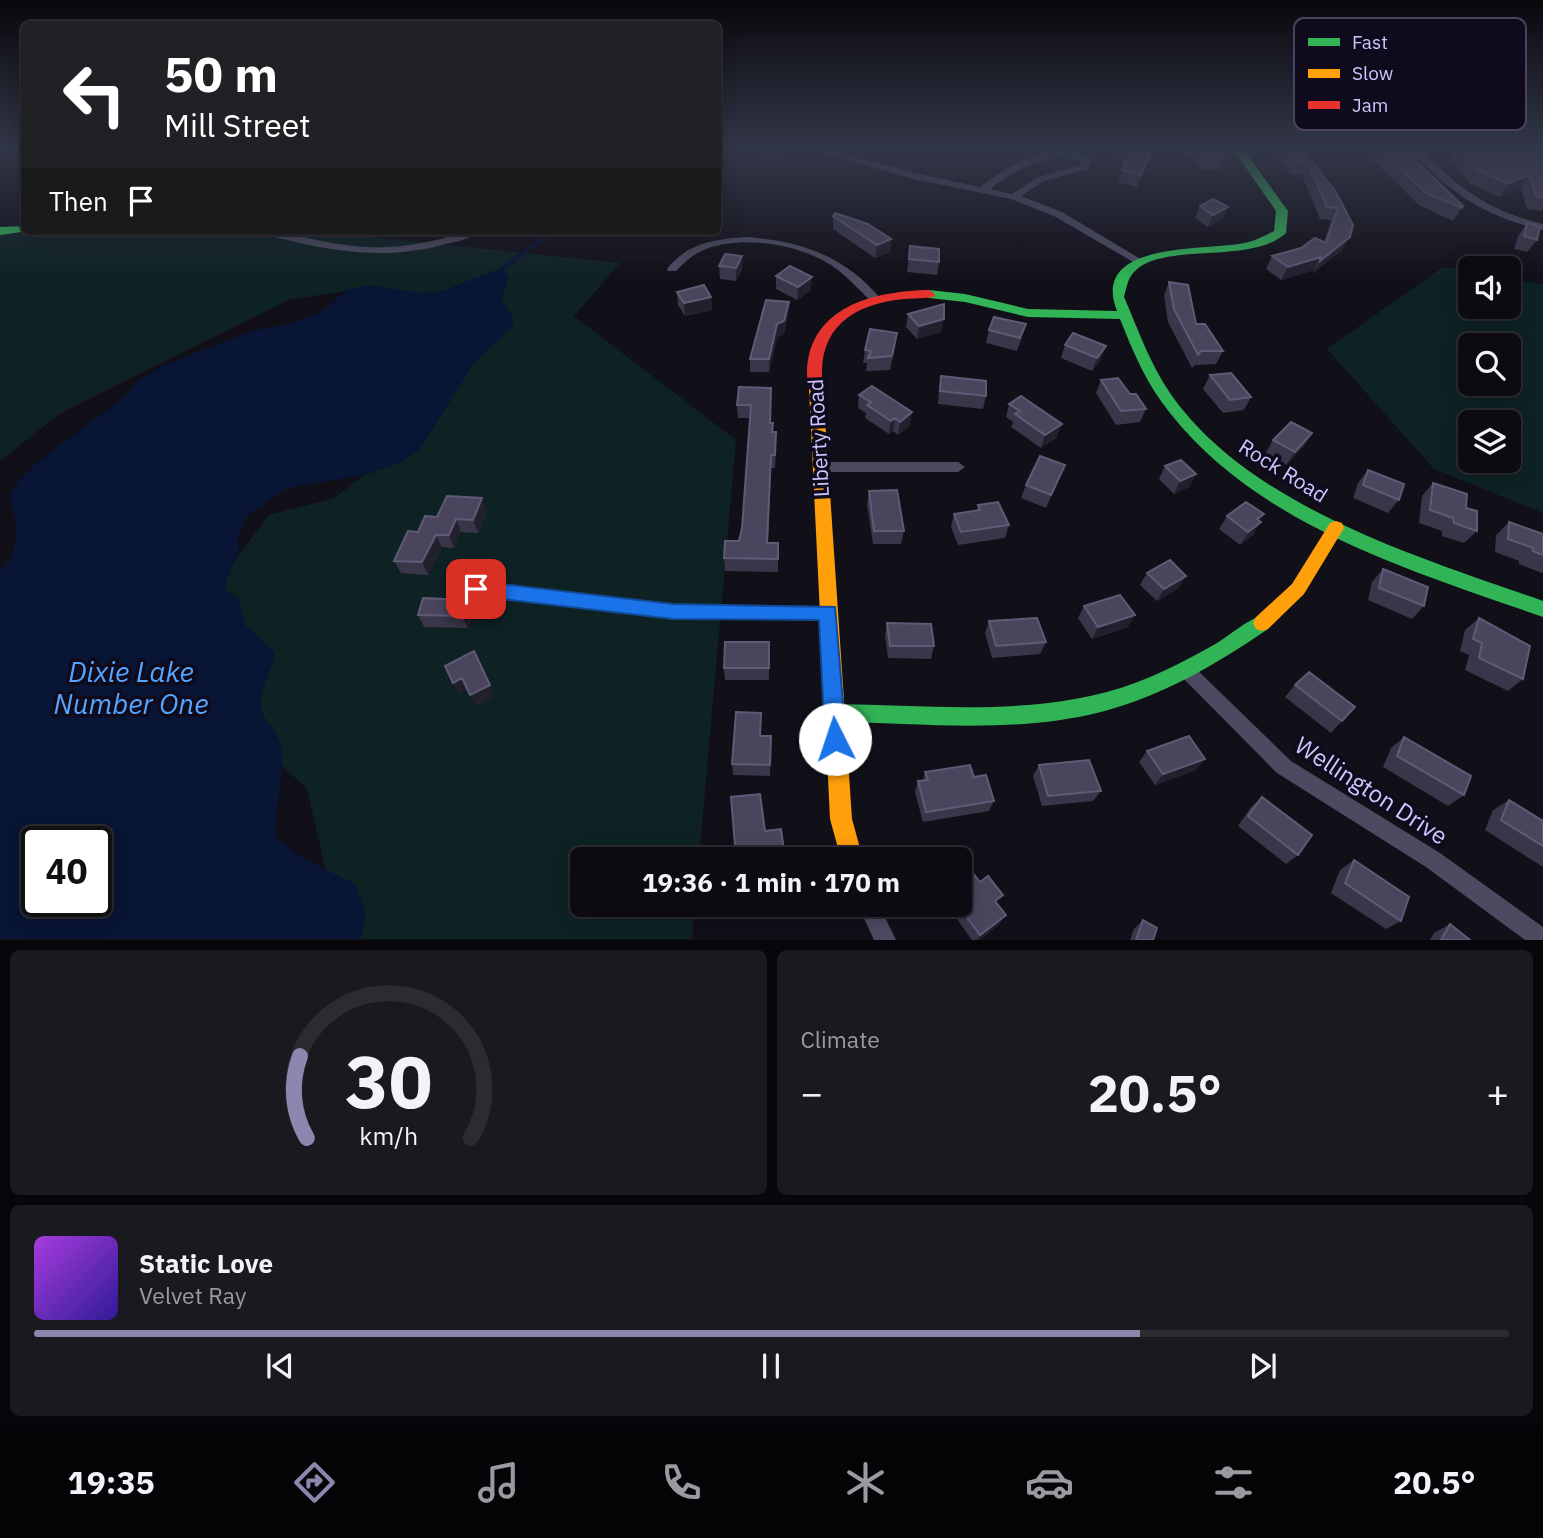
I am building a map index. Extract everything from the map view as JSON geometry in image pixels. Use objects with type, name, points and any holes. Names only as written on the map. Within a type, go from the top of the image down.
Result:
[{"type":"street","points":[[998,193],[1058,214],[1139,261],[1167,253],[1228,252],[1255,247],[1277,236],[1284,219],[1282,211],[1269,193]]},
{"type":"street","points":[[1014,197],[1020,193]]},
{"type":"street","points":[[1458,193],[1491,211],[1543,227]]},
{"type":"street","points":[[0,231],[21,229]]},
{"type":"street","points":[[281,235],[350,250],[376,251],[407,250],[468,236]]},
{"type":"street","points":[[672,269],[684,254],[705,246],[741,241],[778,242],[805,248],[829,259],[875,299]]},
{"type":"street","name":"Rock Road","points":[[1139,261],[1125,271],[1118,283],[1118,297],[1161,389],[1193,431],[1255,482],[1336,528],[1543,609]]},
{"type":"street","name":"Liberty Road","points":[[849,847],[841,819],[834,712],[814,361],[817,343],[839,316],[875,299],[932,294],[1030,313],[1126,315]]},
{"type":"street","points":[[820,467],[958,467]]},
{"type":"street","points":[[834,712],[1066,709],[1129,694],[1185,669],[1252,630],[1282,607],[1304,581],[1336,528]]},
{"type":"street","points":[[476,589],[673,612],[828,612]]},
{"type":"street","name":"Wellington Drive","points":[[1185,669],[1284,767],[1433,860],[1543,940]]},
{"type":"street","points":[[874,917],[886,940]]},
{"type":"green space","points":[[21,226],[21,235],[354,235],[620,263],[574,316],[736,440],[700,847],[570,847],[570,917],[694,917],[692,939],[357,939],[325,867],[307,789],[264,748],[212,624],[227,571],[269,515],[334,498],[399,449],[358,289],[288,300],[61,413],[0,461],[0,227]]},
{"type":"green space","points":[[1443,267],[1458,269],[1458,319],[1521,319],[1521,280],[1543,284],[1543,513],[1434,469],[1327,349]]},
{"type":"water","name":"Dixie Lake Number One","points":[[496,270],[507,272],[508,281],[501,299],[512,316],[513,326],[473,365],[419,450],[402,462],[369,474],[287,488],[247,516],[238,534],[239,550],[225,585],[226,591],[238,597],[246,626],[275,652],[261,699],[262,711],[278,738],[282,753],[275,836],[298,856],[355,884],[366,915],[361,939],[0,939],[0,572],[12,554],[16,535],[9,495],[23,476],[43,458],[126,396],[139,380],[160,367],[252,331],[297,322],[319,313],[347,290],[368,285],[421,293],[442,291]]},
{"type":"building","points":[[1321,193],[1336,193],[1353,225],[1350,237],[1320,261],[1321,257],[1288,267],[1272,256],[1301,248],[1315,238],[1326,243],[1338,208],[1327,207]]},
{"type":"building","points":[[1426,193],[1449,193],[1463,206],[1462,208]]},
{"type":"building","points":[[1213,199],[1228,207],[1213,215],[1200,206]]},
{"type":"building","points":[[835,213],[868,224],[891,239],[877,245],[833,216]]},
{"type":"building","points":[[1527,223],[1540,227],[1537,240],[1524,236]]},
{"type":"building","points":[[910,246],[939,249],[939,262],[909,259]]},
{"type":"building","points":[[725,254],[742,256],[736,268],[719,266]]},
{"type":"building","points":[[790,266],[812,277],[798,287],[776,276]]},
{"type":"building","points":[[1169,282],[1188,285],[1196,324],[1205,324],[1223,351],[1201,351],[1198,355],[1174,309]]},
{"type":"building","points":[[704,285],[711,297],[684,303],[677,292]]},
{"type":"building","points":[[766,300],[789,302],[784,321],[777,324],[769,359],[750,359]]},
{"type":"building","points":[[944,304],[944,319],[919,326],[908,314]]},
{"type":"building","points":[[994,317],[1026,324],[1020,338],[989,330]]},
{"type":"building","points":[[870,329],[897,333],[892,356],[868,358],[871,351],[865,350]]},
{"type":"building","points":[[1073,333],[1106,346],[1097,358],[1065,345]]},
{"type":"building","points":[[1231,373],[1251,397],[1230,400],[1210,375]]},
{"type":"building","points":[[941,376],[986,381],[986,396],[940,391]]},
{"type":"building","points":[[1118,378],[1130,394],[1136,394],[1146,409],[1121,411],[1101,380]]},
{"type":"building","points":[[872,386],[912,412],[900,422],[895,418],[891,421],[867,405],[871,402],[859,395]]},
{"type":"building","points":[[739,387],[771,388],[770,423],[773,423],[772,432],[776,432],[775,455],[771,455],[767,543],[778,543],[778,559],[724,558],[725,541],[739,541],[742,528],[751,405],[737,405]]},
{"type":"building","points":[[1021,396],[1062,424],[1045,435],[1015,414],[1020,411],[1009,404]]},
{"type":"building","points":[[1291,422],[1312,433],[1295,452],[1273,440]]},
{"type":"building","points":[[1040,456],[1065,465],[1051,495],[1026,485]]},
{"type":"building","points":[[1181,460],[1196,474],[1180,481],[1165,466]]},
{"type":"building","points":[[1368,470],[1404,484],[1399,500],[1363,485]]},
{"type":"building","points":[[1433,483],[1467,494],[1466,508],[1477,511],[1477,531],[1430,510]]},
{"type":"building","points":[[897,490],[904,531],[874,531],[869,491]]},
{"type":"building","points":[[447,496],[482,498],[473,520],[456,519],[449,535],[436,535],[422,562],[394,561],[408,531],[418,532],[425,516],[437,517]]},
{"type":"building","points":[[998,502],[1009,525],[961,532],[954,514],[980,510],[978,505]]},
{"type":"building","points":[[1246,502],[1264,514],[1257,519],[1261,522],[1248,532],[1227,516]]},
{"type":"building","points":[[1509,522],[1543,534],[1543,555],[1533,551],[1533,548],[1508,539]]},
{"type":"building","points":[[1170,560],[1186,576],[1164,589],[1147,573]]},
{"type":"building","points":[[1383,569],[1428,587],[1424,606],[1379,588]]},
{"type":"building","points":[[1120,595],[1135,615],[1098,627],[1084,606]]},
{"type":"building","points":[[423,598],[467,600],[462,616],[418,615]]},
{"type":"building","points":[[1037,618],[1046,642],[996,646],[989,621]]},
{"type":"building","points":[[1479,618],[1530,646],[1523,679],[1479,658],[1482,643],[1473,639]]},
{"type":"building","points":[[887,623],[931,624],[934,646],[890,646]]},
{"type":"building","points":[[725,642],[769,642],[769,668],[724,668]]},
{"type":"building","points":[[474,651],[490,685],[470,695],[462,678],[453,683],[445,666]]},
{"type":"building","points":[[1309,672],[1355,707],[1342,721],[1295,685]]},
{"type":"building","points":[[736,712],[761,713],[760,736],[771,736],[770,765],[732,764]]},
{"type":"building","points":[[1189,736],[1205,759],[1163,774],[1147,751]]},
{"type":"building","points":[[1404,737],[1471,776],[1464,795],[1397,756]]},
{"type":"building","points":[[1089,760],[1101,791],[1048,796],[1039,765]]},
{"type":"building","points":[[970,765],[974,777],[986,775],[994,801],[926,812],[918,781],[928,780],[925,772]]},
{"type":"building","points":[[760,794],[765,831],[781,829],[783,847],[735,847],[731,797]]},
{"type":"building","points":[[1262,797],[1312,835],[1298,855],[1248,816]]},
{"type":"building","points":[[1509,800],[1543,821],[1543,846],[1501,820]]},
{"type":"building","points":[[1354,860],[1409,897],[1401,921],[1345,883]]},
{"type":"building","points":[[972,872],[980,882],[988,876],[1003,895],[995,901],[1006,915],[980,935],[967,917],[972,917]]},
{"type":"building","points":[[1143,920],[1157,928],[1153,940],[1136,940]]},
{"type":"building","points":[[1450,924],[1470,940],[1441,940]]},
{"type":"waterway","points":[[499,271],[548,235]]},
{"type":"traffic: fast","points":[[1269,193],[1282,211],[1280,233],[1262,242],[1242,247],[1159,255],[1142,261],[1124,277],[1118,297],[1143,356],[1166,398],[1212,449],[1253,482],[1298,509],[1394,554],[1543,609]]},
{"type":"traffic: fast","points":[[0,231],[21,229]]},
{"type":"traffic: fast","points":[[929,294],[965,298],[1028,313],[1126,315]]},
{"type":"traffic: fast","points":[[834,713],[1001,715],[1035,713],[1100,703],[1164,680],[1224,648],[1262,623]]},
{"type":"traffic: slow","points":[[816,389],[841,819],[849,847]]},
{"type":"traffic: slow","points":[[1262,623],[1298,589],[1336,528]]},
{"type":"traffic: jam","points":[[816,389],[814,365],[819,344],[828,328],[841,316],[874,301],[911,294],[929,294]]},
{"type":"route","points":[[476,589],[673,612],[828,612],[835,739]]}]
